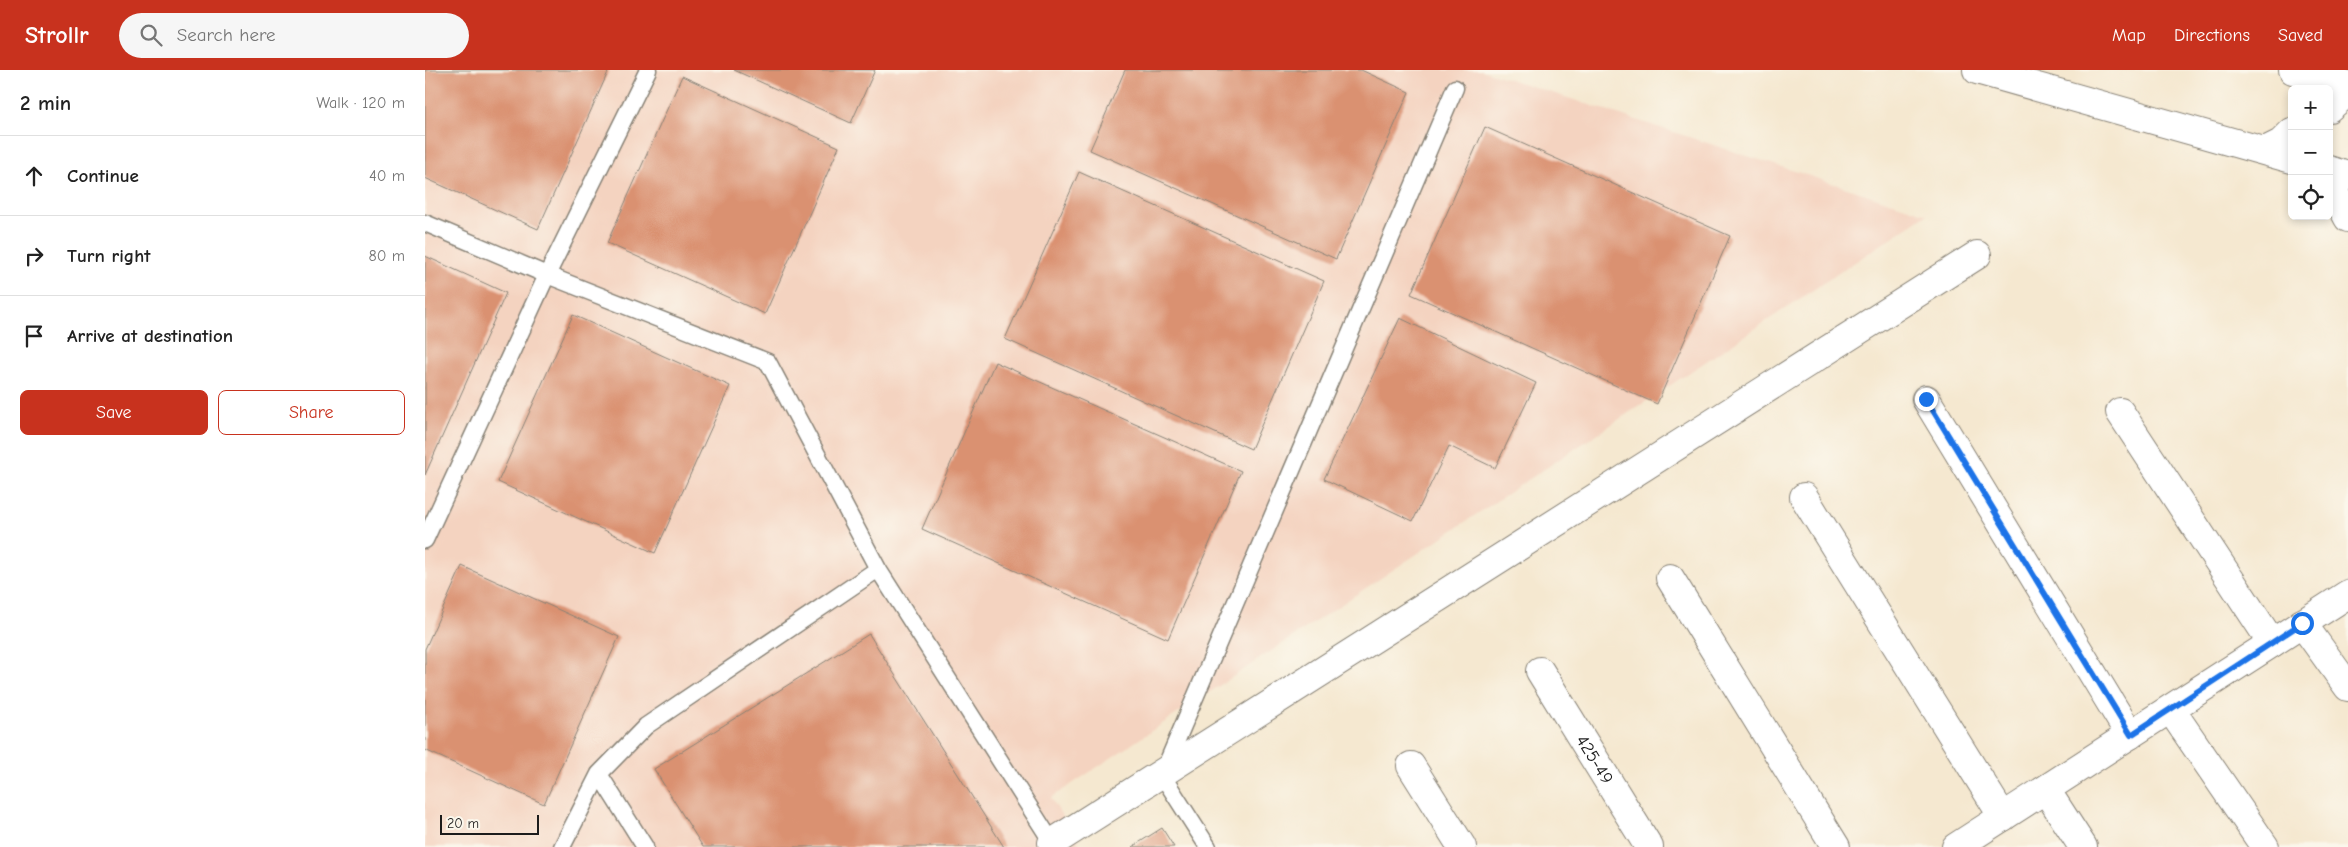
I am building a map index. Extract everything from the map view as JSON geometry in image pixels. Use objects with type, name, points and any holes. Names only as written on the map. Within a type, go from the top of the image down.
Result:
[{"type":"street","points":[[1977,70],[2288,158]]},
{"type":"street","points":[[2283,70],[2294,85]]},
{"type":"street","points":[[2293,70],[2340,82],[2333,99]]},
{"type":"street","points":[[2265,151],[2281,143],[2288,136]]},
{"type":"street","points":[[2333,172],[2348,176]]},
{"type":"street","points":[[2330,175],[2333,190],[2348,218]]},
{"type":"street","points":[[1054,845],[1977,255]]},
{"type":"street","points":[[1926,399],[2131,735]]},
{"type":"street","points":[[2120,412],[2272,643]]},
{"type":"street","points":[[1804,497],[2003,817]]},
{"type":"street","points":[[1670,578],[1836,847]]},
{"type":"street","points":[[1956,847],[2348,594]]},
{"type":"street","points":[[2302,623],[2348,687]]},
{"type":"street","name":"425-49","points":[[1540,671],[1649,847]]},
{"type":"street","points":[[2171,710],[2265,847]]},
{"type":"street","points":[[1411,766],[1462,847]]},
{"type":"street","points":[[2046,790],[2083,847]]},
{"type":"lane","points":[[425,540],[547,275],[648,70]]},
{"type":"lane","points":[[1209,847],[1162,775],[1455,88]]},
{"type":"lane","points":[[425,224],[547,275],[769,362],[878,569],[1054,845]]},
{"type":"lane","points":[[562,847],[599,774],[646,726],[878,569]]},
{"type":"lane","points":[[599,774],[645,847]]},
{"type":"shaded area","points":[[425,70],[1481,70],[1927,214],[1051,798],[1081,847],[425,847]]},
{"type":"building","points":[[425,70],[609,70],[538,229],[425,178]]},
{"type":"building","points":[[734,70],[875,70],[851,123]]},
{"type":"building","points":[[1125,70],[1361,70],[1409,92],[1336,259],[1090,150]]},
{"type":"building","points":[[682,76],[839,147],[765,314],[607,243]]},
{"type":"building","points":[[1485,127],[1730,236],[1657,404],[1411,294]]},
{"type":"building","points":[[1079,172],[1324,281],[1251,449],[1005,339]]},
{"type":"building","points":[[425,256],[506,293],[425,475]]},
{"type":"building","points":[[573,315],[730,386],[655,553],[498,482]]},
{"type":"building","points":[[1400,318],[1536,383],[1495,468],[1449,446],[1413,521],[1324,479]]},
{"type":"building","points":[[995,362],[1241,471],[1168,639],[922,529]]},
{"type":"building","points":[[462,566],[619,637],[544,804],[425,750],[425,649]]},
{"type":"building","points":[[869,634],[1004,847],[703,847],[654,769]]},
{"type":"building","points":[[1162,828],[1174,847],[1132,847]]},
{"type":"route","points":[[1926,399],[2131,735],[2302,623]]}]
